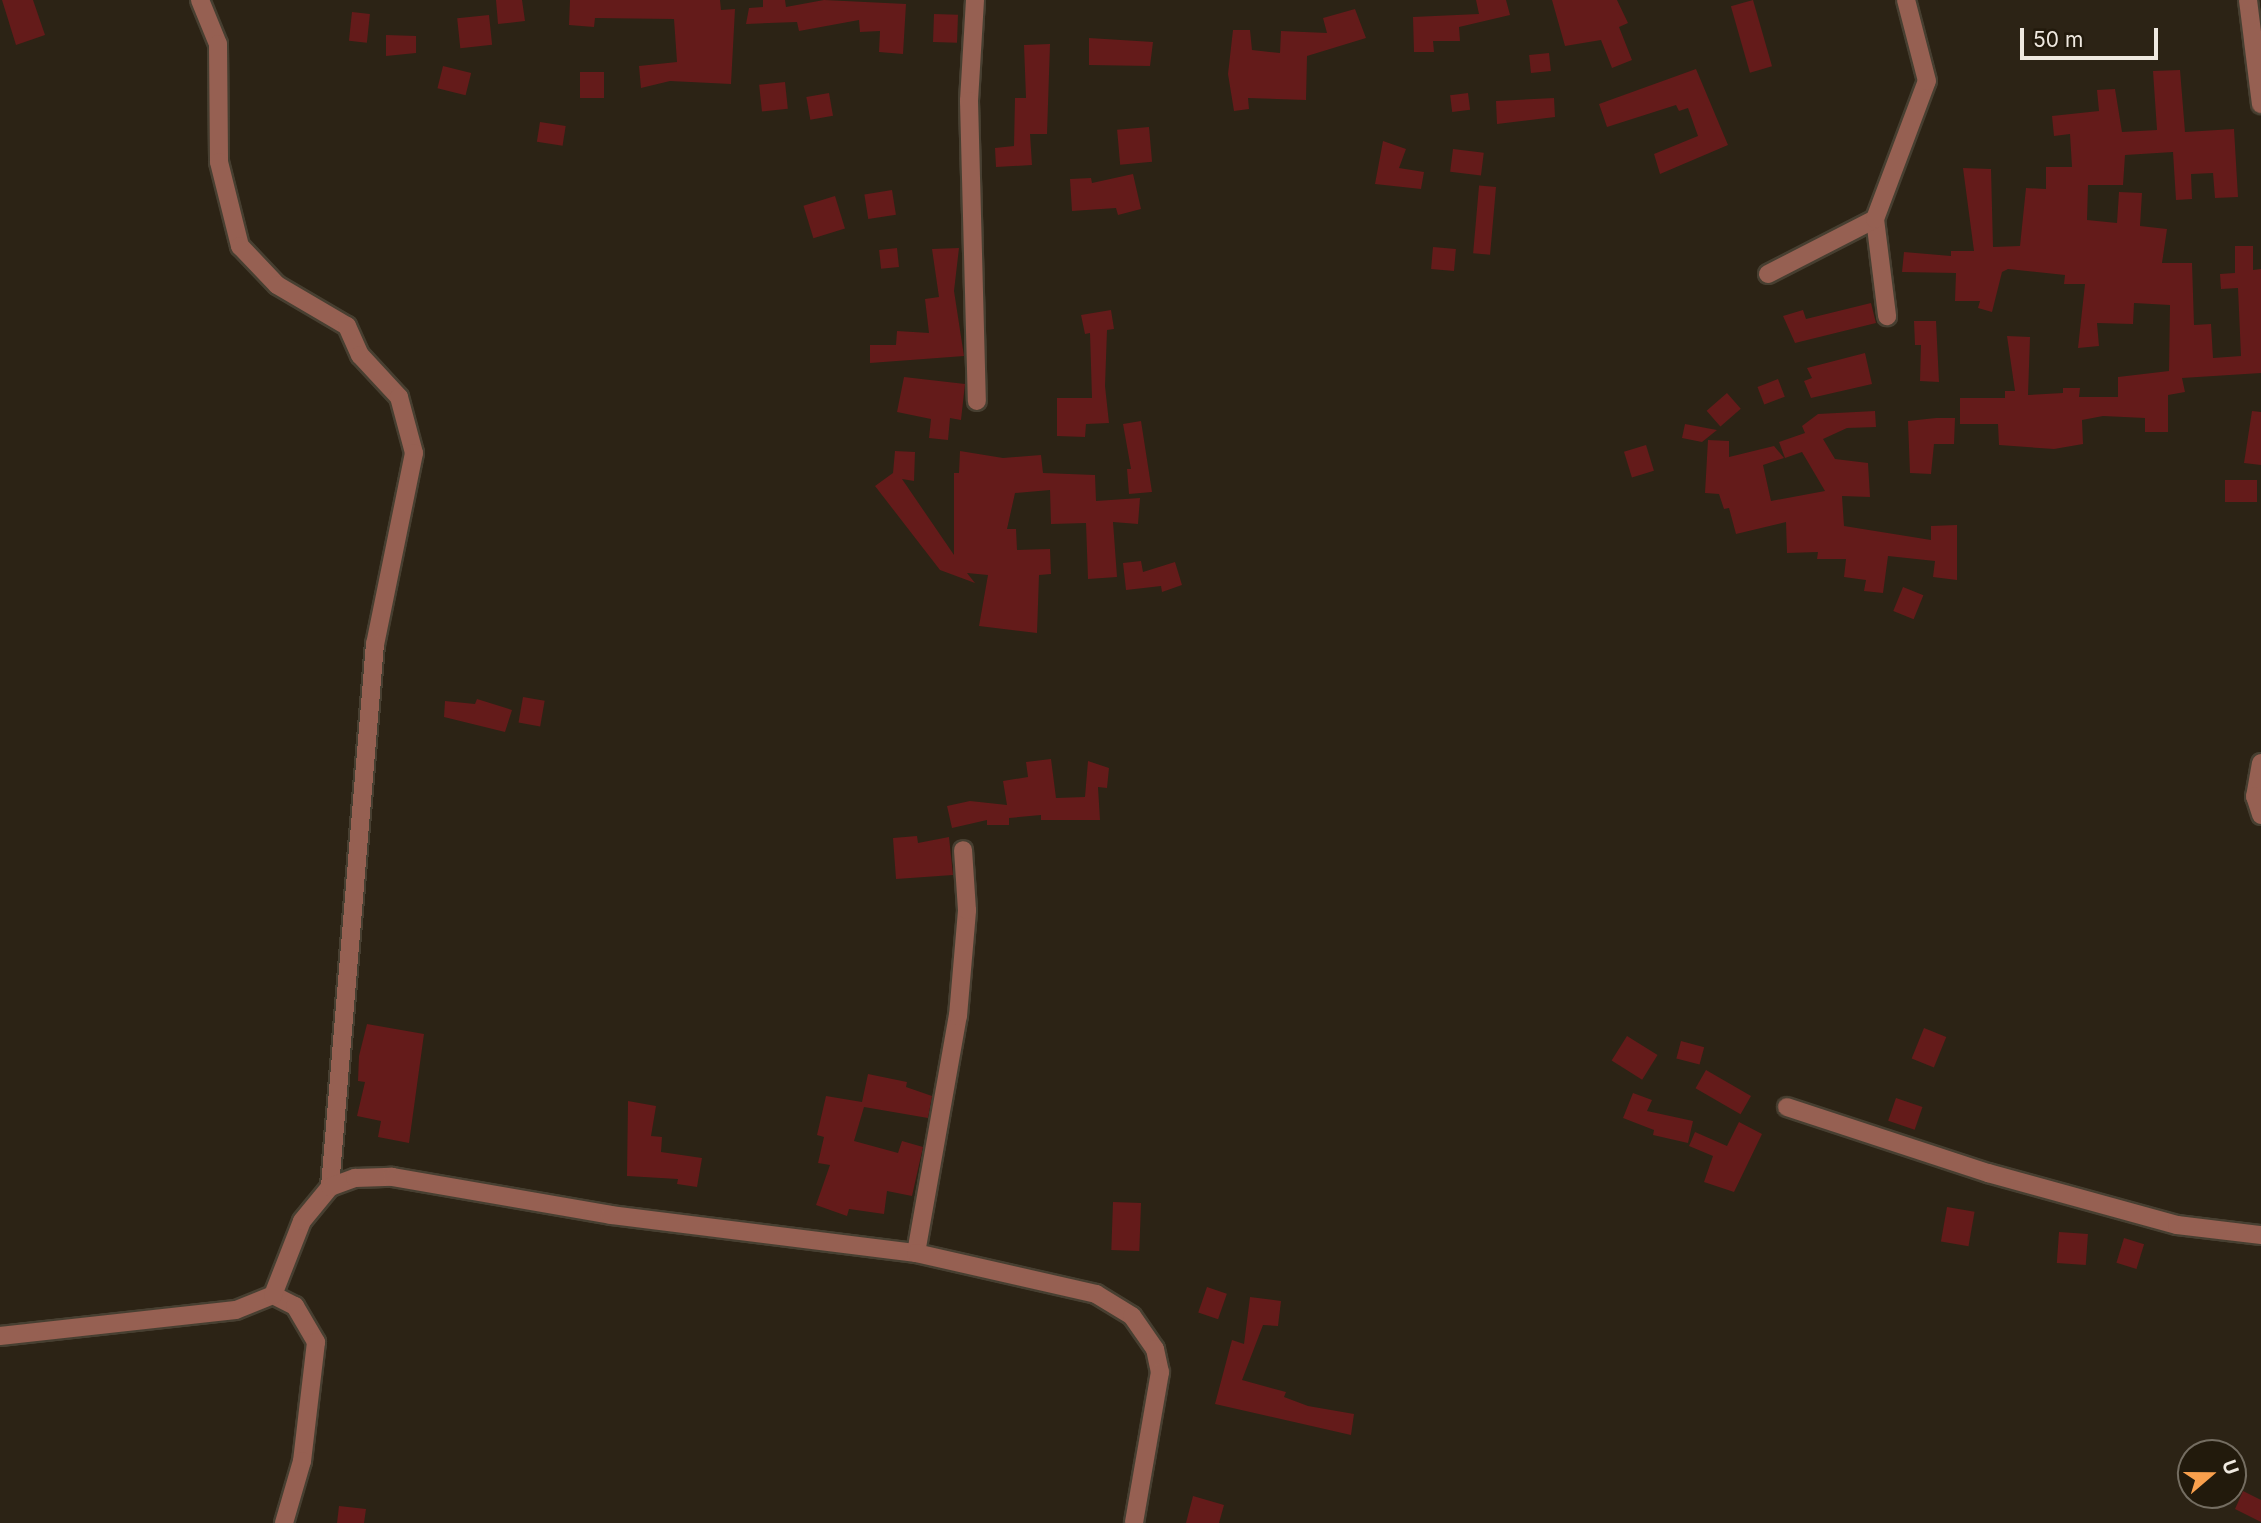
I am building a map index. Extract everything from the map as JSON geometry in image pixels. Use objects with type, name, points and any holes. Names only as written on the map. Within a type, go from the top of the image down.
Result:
[{"type":"street","points":[[200,0],[218,44],[219,162],[240,246],[277,285],[348,326],[360,355],[399,397],[414,453],[375,644],[330,1187]]},
{"type":"street","points":[[975,0],[969,101],[976,401]]},
{"type":"street","points":[[1887,316],[1875,219],[1927,81],[1906,0]]},
{"type":"street","points":[[2248,0],[2261,104]]},
{"type":"street","points":[[1768,274],[1875,219]]},
{"type":"street","points":[[2261,762],[2255,796],[2261,814]]},
{"type":"street","points":[[916,1253],[958,1016],[967,910],[963,850]]},
{"type":"street","points":[[1787,1107],[1988,1174],[2163,1221],[2261,1235]]},
{"type":"street","points":[[0,1336],[236,1310],[273,1295],[302,1221],[330,1187],[355,1178],[392,1177],[611,1215],[916,1253],[1096,1294],[1132,1316],[1155,1349],[1160,1372],[1134,1523]]},
{"type":"street","points":[[273,1295],[295,1306],[316,1342],[302,1461],[284,1523]]},
{"type":"building","points":[[2,0],[33,0],[45,35],[16,45]]},
{"type":"building","points":[[496,0],[522,0],[525,21],[498,24]]},
{"type":"building","points":[[570,0],[720,0],[721,10],[735,9],[731,84],[670,81],[641,88],[639,66],[677,62],[674,19],[595,18],[594,27],[569,25]]},
{"type":"building","points":[[763,0],[785,0],[786,7],[824,0],[906,4],[903,54],[879,52],[880,31],[860,32],[859,20],[799,31],[797,22],[746,24],[749,8],[763,7]]},
{"type":"building","points":[[1476,0],[1506,0],[1510,15],[1459,27],[1460,41],[1433,41],[1434,52],[1414,52],[1413,17],[1479,14]]},
{"type":"building","points":[[1552,0],[1617,0],[1628,23],[1619,27],[1632,60],[1612,68],[1601,40],[1565,46]]},
{"type":"building","points":[[1753,0],[1772,66],[1750,73],[1731,6]]},
{"type":"building","points":[[1355,9],[1366,38],[1307,56],[1306,100],[1248,98],[1249,109],[1234,111],[1228,74],[1233,30],[1250,30],[1252,50],[1280,53],[1281,31],[1327,33],[1323,18]]},
{"type":"building","points":[[352,12],[370,14],[367,43],[349,41]]},
{"type":"building","points":[[934,14],[958,15],[957,43],[933,42]]},
{"type":"building","points":[[489,15],[492,45],[460,48],[457,18]]},
{"type":"building","points":[[386,35],[416,36],[416,53],[386,56]]},
{"type":"building","points":[[1089,38],[1153,42],[1150,66],[1089,65]]},
{"type":"building","points":[[1050,44],[1047,134],[1030,134],[1032,165],[996,167],[995,148],[1014,146],[1015,98],[1026,98],[1024,45]]},
{"type":"building","points":[[1549,53],[1551,71],[1531,73],[1529,55]]},
{"type":"building","points":[[443,66],[471,73],[466,95],[437,88]]},
{"type":"building","points":[[1696,69],[1728,145],[1660,174],[1654,154],[1698,136],[1688,108],[1679,111],[1676,105],[1607,127],[1599,104]]},
{"type":"building","points":[[2180,70],[2185,132],[2234,129],[2238,197],[2215,198],[2213,173],[2191,174],[2192,199],[2176,200],[2173,152],[2125,155],[2123,185],[2088,185],[2087,220],[2117,223],[2119,192],[2142,193],[2140,226],[2167,229],[2162,263],[2192,263],[2194,325],[2211,324],[2213,358],[2241,356],[2238,288],[2221,289],[2220,274],[2235,273],[2235,246],[2253,246],[2253,270],[2261,269],[2261,373],[2182,378],[2185,392],[2168,395],[2168,432],[2145,432],[2145,418],[2103,416],[2082,420],[2083,444],[2054,449],[1999,445],[1998,424],[1960,424],[1960,398],[2005,398],[2005,391],[2015,391],[2007,336],[2030,337],[2028,395],[2063,393],[2063,388],[2080,388],[2079,397],[2118,397],[2118,377],[2169,371],[2170,305],[2134,303],[2133,324],[2097,323],[2099,346],[2078,348],[2085,284],[2064,284],[2065,275],[2008,269],[2002,272],[1992,312],[1978,308],[1980,301],[1955,301],[1956,273],[1902,272],[1904,252],[1951,256],[1951,251],[1974,251],[1963,168],[1991,169],[1993,247],[2020,246],[2026,188],[2046,189],[2046,167],[2072,167],[2070,134],[2054,136],[2052,116],[2099,111],[2097,90],[2115,89],[2122,132],[2157,130],[2153,71]]},
{"type":"building","points":[[580,72],[604,72],[604,98],[580,98]]},
{"type":"building","points":[[785,82],[788,109],[762,112],[759,85]]},
{"type":"building","points":[[829,93],[833,116],[810,120],[806,97]]},
{"type":"building","points":[[1468,93],[1470,110],[1452,112],[1450,95]]},
{"type":"building","points":[[1554,98],[1555,117],[1497,124],[1496,101]]},
{"type":"building","points":[[540,122],[566,126],[563,146],[537,142]]},
{"type":"building","points":[[1149,127],[1152,162],[1120,165],[1117,130]]},
{"type":"building","points":[[1383,141],[1406,149],[1399,168],[1424,172],[1421,189],[1375,184]]},
{"type":"building","points":[[1453,149],[1484,153],[1481,176],[1450,172]]},
{"type":"building","points":[[1133,174],[1141,209],[1118,215],[1116,208],[1072,211],[1070,179],[1091,178],[1092,183]]},
{"type":"building","points":[[1479,186],[1496,187],[1490,255],[1473,253]]},
{"type":"building","points":[[892,190],[896,215],[868,219],[864,194]]},
{"type":"building","points":[[835,196],[845,229],[813,238],[803,206]]},
{"type":"building","points":[[1433,247],[1456,249],[1454,271],[1431,269]]},
{"type":"building","points":[[897,248],[899,267],[881,269],[879,250]]},
{"type":"building","points":[[959,248],[954,291],[964,356],[870,363],[870,345],[896,345],[897,331],[929,333],[925,299],[939,297],[932,249]]},
{"type":"building","points":[[1871,303],[1876,323],[1795,343],[1783,316],[1803,310],[1806,319]]},
{"type":"building","points":[[1111,310],[1114,329],[1107,330],[1105,386],[1109,423],[1086,424],[1085,437],[1057,436],[1057,398],[1092,398],[1090,333],[1085,334],[1081,315]]},
{"type":"building","points":[[1914,321],[1936,321],[1939,382],[1920,381],[1921,345],[1915,345]]},
{"type":"building","points":[[1865,353],[1872,384],[1811,398],[1804,381],[1812,378],[1807,368]]},
{"type":"building","points":[[904,377],[965,384],[961,420],[950,418],[948,440],[929,438],[931,419],[897,412]]},
{"type":"building","points":[[1778,379],[1785,397],[1764,405],[1757,387]]},
{"type":"building","points":[[1727,393],[1741,409],[1720,427],[1707,411]]},
{"type":"building","points":[[1875,411],[1876,427],[1847,428],[1823,439],[1835,459],[1868,463],[1870,497],[1842,496],[1844,526],[1931,540],[1931,526],[1957,525],[1957,580],[1933,577],[1935,561],[1888,556],[1883,593],[1864,591],[1866,580],[1844,577],[1846,559],[1817,559],[1818,552],[1787,553],[1786,522],[1736,534],[1729,508],[1724,509],[1719,494],[1705,493],[1708,440],[1729,441],[1729,457],[1774,446],[1784,458],[1763,465],[1771,501],[1825,491],[1802,452],[1785,458],[1779,442],[1805,433],[1802,426],[1818,414]]},
{"type":"building","points":[[2252,411],[2261,412],[2261,465],[2244,463]]},
{"type":"building","points":[[1955,418],[1954,444],[1934,444],[1931,474],[1910,473],[1908,421]]},
{"type":"building","points":[[1141,421],[1152,492],[1129,494],[1127,469],[1131,469],[1123,424]]},
{"type":"building","points":[[1685,424],[1717,430],[1702,442],[1682,438]]},
{"type":"building","points":[[1646,445],[1654,471],[1632,478],[1624,452]]},
{"type":"building","points":[[895,451],[915,452],[914,481],[902,479],[954,555],[954,473],[959,473],[960,451],[1003,458],[1041,455],[1043,473],[1095,475],[1096,501],[1140,498],[1138,524],[1113,522],[1117,577],[1088,579],[1086,523],[1051,524],[1050,490],[1015,493],[1007,529],[1016,529],[1017,550],[1050,549],[1051,574],[1039,575],[1037,633],[979,626],[988,575],[967,573],[975,583],[940,570],[875,486],[893,473]]},
{"type":"building","points":[[2225,480],[2257,480],[2257,502],[2225,502]]},
{"type":"building","points":[[1141,561],[1143,572],[1175,562],[1182,585],[1162,592],[1161,586],[1126,590],[1123,563]]},
{"type":"building","points":[[1903,587],[1923,595],[1914,619],[1893,611]]},
{"type":"building","points":[[523,697],[545,701],[540,726],[518,723]]},
{"type":"building","points":[[477,699],[512,710],[505,732],[444,717],[445,701],[475,704]]},
{"type":"building","points":[[1051,759],[1056,798],[1085,797],[1088,761],[1109,768],[1107,788],[1098,787],[1100,820],[1041,820],[1041,815],[1009,818],[1009,825],[987,825],[987,820],[952,828],[947,806],[970,801],[1007,805],[1003,781],[1028,777],[1026,762]]},
{"type":"building","points":[[917,836],[918,843],[949,837],[953,875],[896,879],[893,838]]},
{"type":"building","points":[[367,1024],[424,1034],[409,1143],[378,1137],[381,1121],[357,1116],[365,1082],[358,1081],[359,1056]]},
{"type":"building","points":[[1924,1028],[1946,1037],[1934,1068],[1912,1059]]},
{"type":"building","points":[[1627,1036],[1658,1055],[1642,1080],[1612,1061]]},
{"type":"building","points":[[1681,1041],[1704,1047],[1700,1065],[1676,1058]]},
{"type":"building","points":[[1706,1070],[1751,1096],[1741,1114],[1696,1088]]},
{"type":"building","points":[[868,1074],[907,1082],[906,1087],[932,1096],[928,1118],[864,1107],[854,1141],[898,1153],[902,1141],[923,1147],[912,1196],[887,1191],[884,1214],[849,1209],[847,1216],[816,1205],[830,1165],[818,1163],[824,1137],[817,1135],[826,1096],[862,1102]]},
{"type":"building","points":[[1633,1093],[1652,1100],[1647,1111],[1693,1121],[1688,1143],[1653,1135],[1654,1130],[1623,1118]]},
{"type":"building","points":[[1896,1098],[1922,1107],[1915,1130],[1888,1121]]},
{"type":"building","points":[[628,1101],[656,1106],[651,1136],[662,1137],[661,1152],[702,1158],[697,1187],[677,1184],[678,1179],[627,1176]]},
{"type":"building","points":[[1739,1122],[1762,1134],[1734,1192],[1704,1182],[1713,1156],[1689,1146],[1695,1132],[1727,1146]]},
{"type":"building","points":[[1113,1202],[1141,1203],[1139,1251],[1111,1250]]},
{"type":"building","points":[[1947,1207],[1975,1212],[1968,1246],[1941,1241]]},
{"type":"building","points":[[2059,1232],[2088,1234],[2086,1265],[2057,1263]]},
{"type":"building","points":[[2124,1238],[2144,1244],[2136,1269],[2116,1263]]},
{"type":"building","points":[[1207,1287],[1227,1294],[1218,1319],[1198,1313]]},
{"type":"building","points":[[1250,1297],[1281,1301],[1278,1326],[1263,1325],[1242,1380],[1286,1392],[1284,1397],[1308,1406],[1354,1414],[1351,1435],[1215,1404],[1232,1340],[1244,1344]]},
{"type":"building","points":[[2247,1493],[2261,1500],[2261,1522],[2235,1509],[2247,1509]]},
{"type":"building","points":[[1193,1496],[1224,1505],[1219,1523],[1186,1523]]},
{"type":"building","points":[[339,1506],[366,1509],[364,1523],[337,1523]]}]
